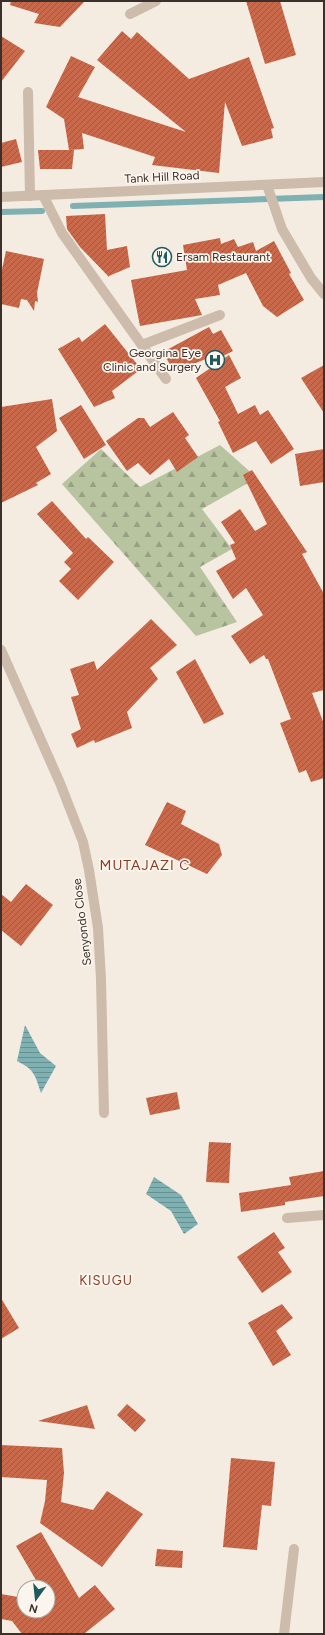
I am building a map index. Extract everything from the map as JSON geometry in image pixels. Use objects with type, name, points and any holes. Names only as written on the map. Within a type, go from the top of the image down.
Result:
[{"type":"street","points":[[130,14],[156,1]]},
{"type":"street","points":[[28,92],[30,196]]},
{"type":"street","name":"Tank Hill Road","points":[[1,197],[324,182]]},
{"type":"street","points":[[267,185],[282,229],[311,278],[324,294]]},
{"type":"street","points":[[43,195],[62,233],[166,379]]},
{"type":"street","points":[[142,345],[220,315]]},
{"type":"street","name":"Senyondo Close","points":[[1,650],[60,783],[82,842],[89,870],[98,928],[101,979],[104,1113]]},
{"type":"street","points":[[287,1218],[324,1215]]},
{"type":"street","points":[[284,1634],[294,1549]]},
{"type":"green space","points":[[220,445],[257,478],[202,509],[232,549],[200,567],[237,622],[196,636],[62,484],[101,449],[140,487]]},
{"type":"water","points":[[25,1025],[40,1053],[56,1066],[41,1093],[31,1070],[17,1061]]},
{"type":"water","points":[[154,1177],[181,1195],[198,1224],[184,1234],[171,1211],[146,1194]]},
{"type":"building","points":[[11,1],[85,1],[60,27],[34,23],[39,14],[10,5]]},
{"type":"building","points":[[246,1],[280,1],[296,55],[265,64]]},
{"type":"building","points":[[122,31],[131,39],[137,32],[189,79],[249,57],[274,128],[271,129],[273,138],[242,146],[225,102],[219,173],[152,165],[155,157],[82,133],[84,149],[69,150],[64,119],[46,107],[71,56],[95,67],[78,97],[186,132],[97,60]]},
{"type":"building","points":[[1,36],[25,51],[1,82]]},
{"type":"building","points":[[16,139],[22,162],[1,167],[1,143]]},
{"type":"building","points":[[38,150],[74,150],[72,169],[40,169]]},
{"type":"building","points":[[105,214],[107,250],[127,246],[130,267],[109,277],[80,247],[67,229],[66,216]]},
{"type":"building","points":[[220,238],[221,244],[234,239],[238,247],[253,242],[256,251],[274,241],[291,273],[289,274],[304,300],[277,317],[263,306],[246,273],[218,285],[220,295],[195,299],[202,315],[140,326],[131,280],[187,270],[183,245]]},
{"type":"building","points":[[6,251],[44,259],[37,293],[38,302],[35,301],[34,311],[27,300],[21,299],[19,308],[1,304],[1,274]]},
{"type":"building","points":[[105,324],[141,369],[112,391],[115,398],[94,407],[58,349],[79,337],[82,342]]},
{"type":"building","points":[[209,327],[213,334],[221,330],[233,351],[215,360],[213,356],[174,372],[163,352]]},
{"type":"building","points":[[229,355],[241,378],[225,387],[238,414],[255,405],[260,415],[268,410],[294,449],[271,464],[256,441],[233,453],[218,422],[220,421],[196,378]]},
{"type":"building","points":[[324,365],[324,413],[301,378]]},
{"type":"building","points":[[52,399],[57,431],[36,447],[51,474],[36,483],[38,485],[1,503],[1,407]]},
{"type":"building","points":[[81,405],[106,445],[84,459],[59,418]]},
{"type":"building","points":[[173,412],[189,435],[185,438],[198,457],[177,472],[169,459],[150,475],[138,463],[127,471],[106,441],[138,418],[144,418],[150,427]]},
{"type":"building","points":[[324,449],[324,482],[300,486],[295,454]]},
{"type":"building","points":[[252,470],[307,552],[302,554],[324,594],[324,690],[312,693],[324,724],[324,778],[311,782],[306,770],[299,773],[280,723],[291,719],[268,659],[266,659],[264,655],[250,664],[231,636],[263,615],[246,588],[233,599],[216,571],[236,559],[230,545],[235,543],[221,522],[240,509],[255,531],[267,524],[243,475]]},
{"type":"building","points":[[52,501],[86,539],[88,537],[114,562],[78,600],[59,581],[71,569],[64,562],[73,553],[37,514]]},
{"type":"building","points":[[151,619],[177,645],[150,668],[158,679],[127,712],[132,728],[95,743],[94,740],[77,748],[71,734],[81,729],[71,697],[79,695],[70,669],[94,661],[97,670]]},
{"type":"building","points":[[195,659],[224,714],[204,724],[176,672]]},
{"type":"building","points":[[167,802],[186,811],[181,824],[219,844],[222,855],[207,874],[145,845]]},
{"type":"building","points":[[26,884],[53,905],[21,946],[1,930],[1,894],[11,902]]},
{"type":"building","points":[[177,1092],[180,1109],[150,1115],[146,1098]]},
{"type":"building","points":[[209,1142],[231,1143],[229,1183],[206,1182]]},
{"type":"building","points":[[324,1171],[324,1196],[285,1202],[285,1205],[241,1212],[239,1193],[291,1185],[289,1177]]},
{"type":"building","points":[[274,1232],[285,1248],[278,1252],[292,1272],[262,1293],[237,1257]]},
{"type":"building","points":[[1,1298],[19,1328],[1,1339]]},
{"type":"building","points":[[282,1304],[293,1318],[276,1331],[291,1355],[273,1366],[248,1323]]},
{"type":"building","points":[[127,1404],[146,1420],[135,1432],[117,1415]]},
{"type":"building","points":[[87,1405],[95,1429],[38,1421]]},
{"type":"building","points":[[1,1445],[62,1448],[64,1473],[61,1502],[93,1510],[107,1491],[143,1514],[102,1567],[40,1523],[45,1501],[47,1480],[1,1477]]},
{"type":"building","points":[[231,1458],[275,1462],[271,1506],[262,1505],[257,1550],[223,1547]]},
{"type":"building","points":[[41,1532],[79,1598],[95,1585],[115,1609],[84,1634],[22,1634],[12,1621],[1,1619],[1,1594],[16,1597],[16,1619],[56,1619],[56,1579],[35,1579],[16,1546]]},
{"type":"building","points":[[157,1549],[183,1551],[182,1568],[155,1566]]},
{"type":"waterway","points":[[73,206],[324,197]]},
{"type":"waterway","points":[[1,212],[42,211]]},
{"type":"place","name":"Ersam Restaurant","points":[[162,257]]},
{"type":"place","name":"Georgina Eye Clinic and Surgery","points":[[215,360]]},
{"type":"district","name":"MUTAJAZI C","points":[[145,865]]},
{"type":"district","name":"KISUGU","points":[[106,1280]]}]
